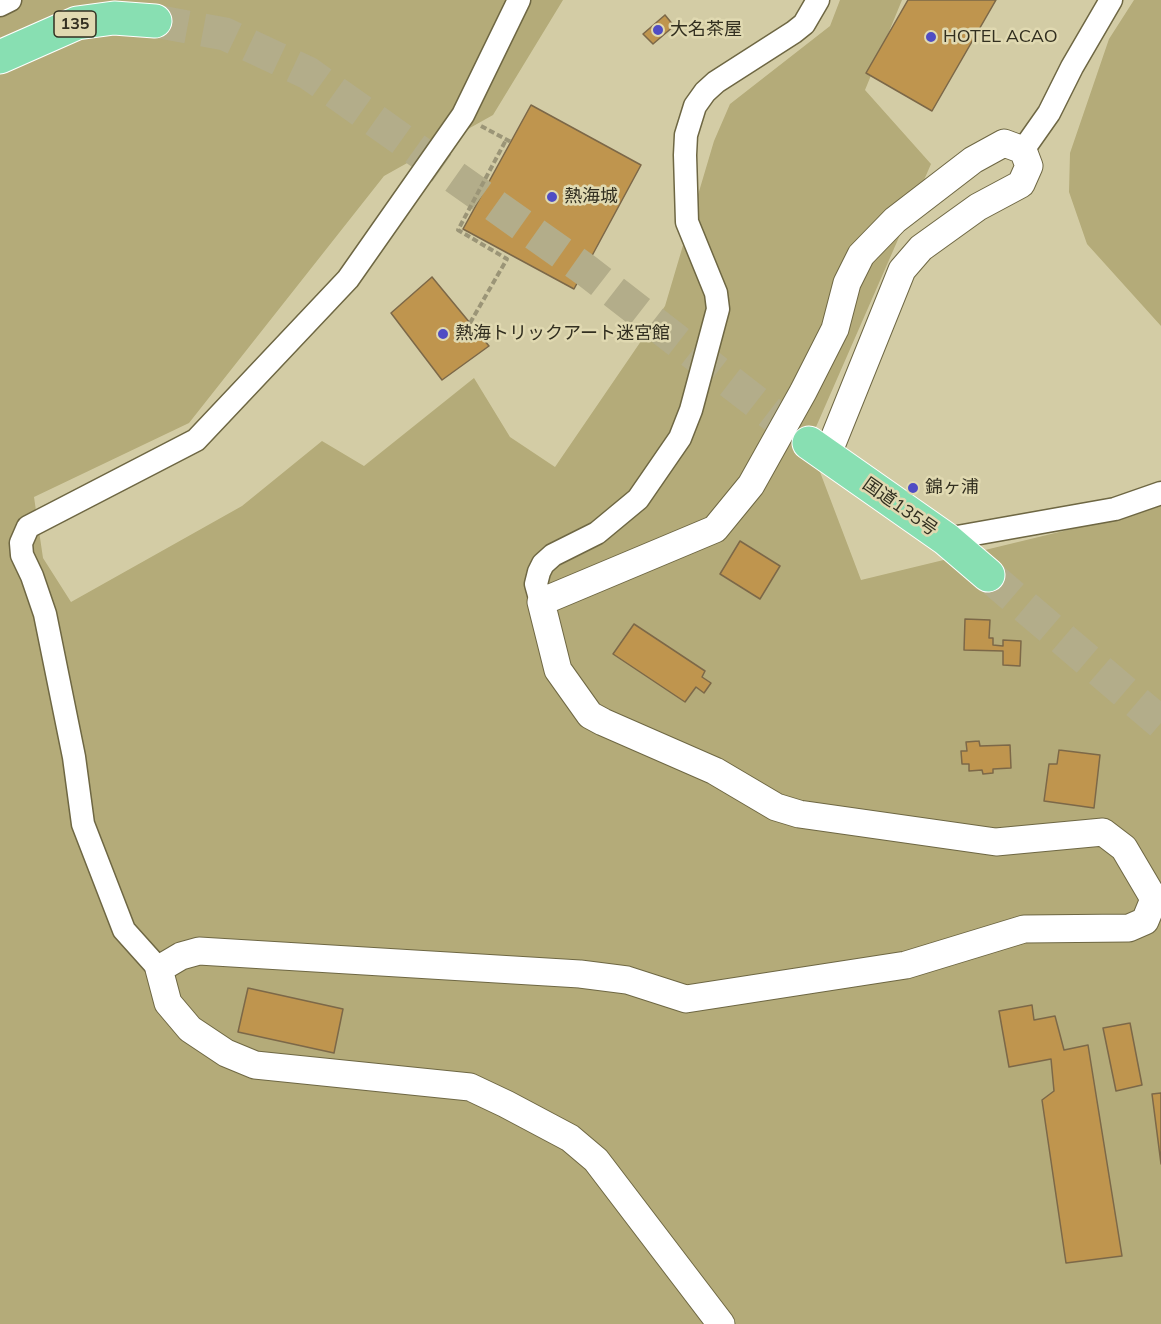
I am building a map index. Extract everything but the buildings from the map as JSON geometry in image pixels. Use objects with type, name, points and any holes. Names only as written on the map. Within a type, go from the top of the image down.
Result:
[{"type":"highway","name":"135","points":[[0,57],[77,23],[114,18],[155,21]]},
{"type":"highway","name":"国道135号","points":[[818,449],[946,539],[988,575]]},
{"type":"street","points":[[0,5],[10,0]]},
{"type":"street","points":[[519,0],[463,115],[348,279],[196,440],[28,527],[21,543],[22,555],[45,614],[74,757],[83,824],[124,930],[159,969],[168,1003],[190,1029],[226,1053],[255,1065],[470,1087],[570,1138],[596,1160],[721,1324]]},
{"type":"street","points":[[159,969],[181,956],[199,951],[580,974],[627,980],[686,999],[906,965],[1024,929],[1129,928],[1145,921],[1154,899],[1125,848],[1103,832],[996,842],[800,813],[776,807],[715,771],[590,715],[558,670],[536,584],[538,572],[553,555],[597,533],[638,500],[680,438],[691,410],[718,309],[716,293],[687,222],[686,135],[695,106],[716,81],[794,32],[809,17],[818,0]]},
{"type":"street","points":[[1023,150],[1049,113],[1072,67],[1111,0]]},
{"type":"street","points":[[541,602],[715,529],[751,485],[803,392],[835,329],[847,283],[861,255],[895,220],[973,160],[1004,143],[1023,150],[1029,166],[1021,184],[978,207],[921,248],[902,270],[818,449]]},
{"type":"street","points":[[946,539],[1116,509],[1161,493]]},
{"type":"path","points":[[463,115],[508,141],[458,230],[507,259],[470,323]]},
{"type":"shaded area","points":[[0,0],[563,0],[493,115],[384,176],[189,423],[34,497],[43,558],[71,602],[242,506],[322,441],[364,466],[474,378],[510,437],[555,467],[665,306],[714,141],[730,104],[830,26],[840,0],[902,0],[865,90],[931,164],[809,443],[861,580],[1113,519],[1161,497],[1161,1324],[0,1324]]},
{"type":"shaded area","points":[[1134,0],[1161,0],[1161,326],[1087,244],[1069,192],[1070,153],[1109,39]]},
{"type":"tunnel","points":[[155,21],[225,34],[308,73],[587,271],[809,443]]},
{"type":"tunnel","points":[[988,575],[1161,723]]},
{"type":"place","name":"大名茶屋","points":[[658,30]]},
{"type":"place","name":"HOTEL ACAO","points":[[931,37]]},
{"type":"place","name":"熱海城","points":[[552,197]]},
{"type":"place","name":"熱海トリックアート迷宮館","points":[[443,334]]},
{"type":"place","name":"錦ヶ浦","points":[[913,488]]}]
